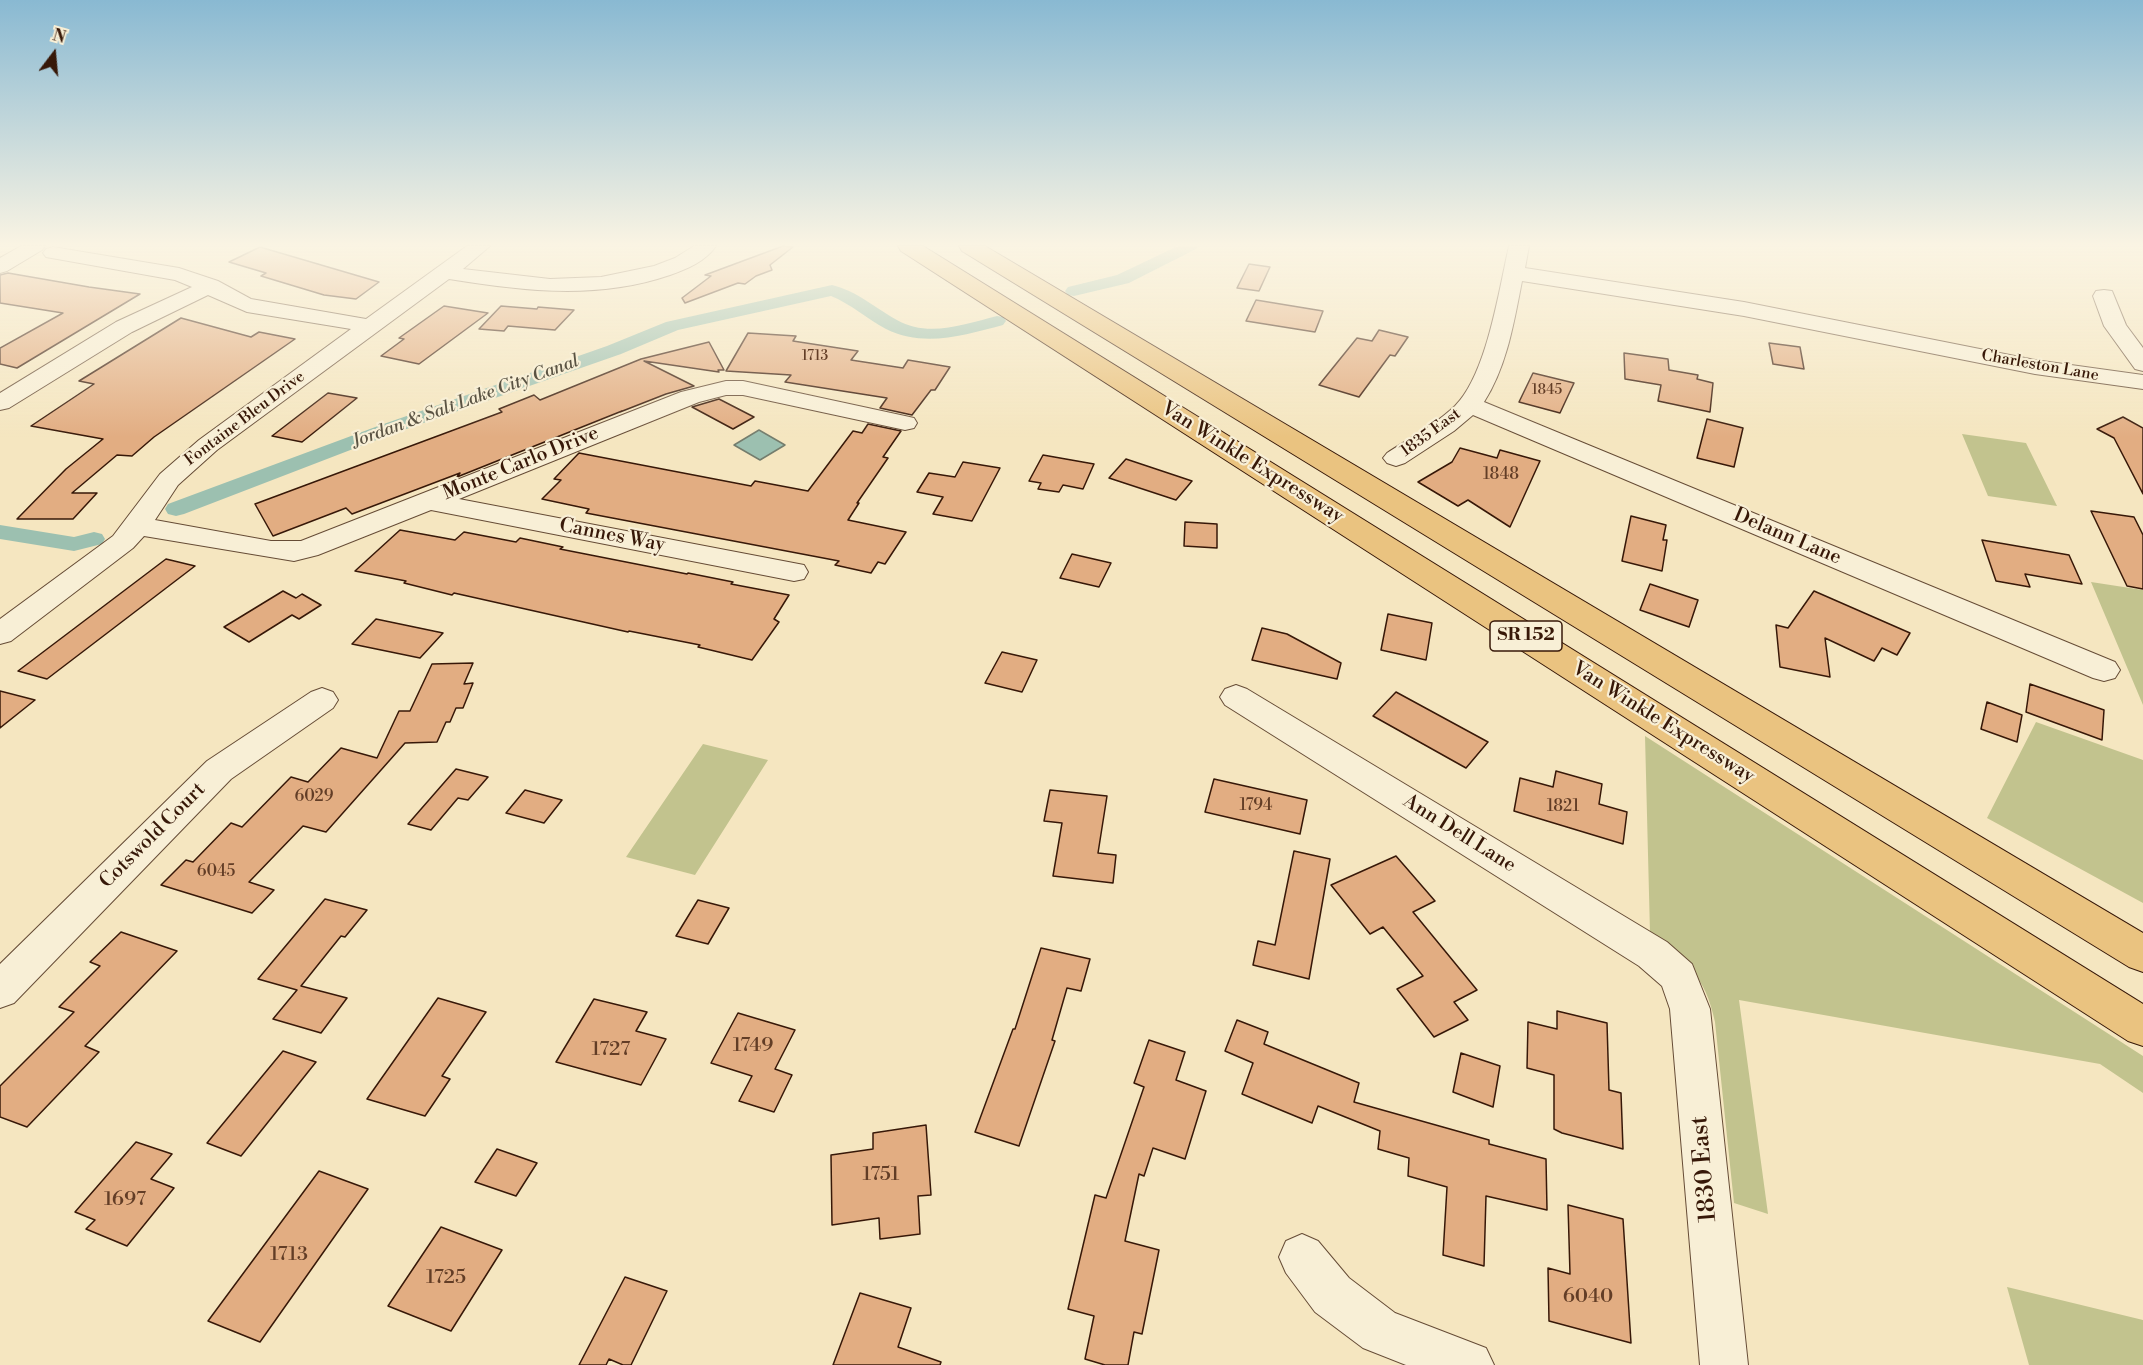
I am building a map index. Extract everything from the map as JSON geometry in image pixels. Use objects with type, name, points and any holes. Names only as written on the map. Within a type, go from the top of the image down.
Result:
[{"type":"main road","name":"Van Winkle Expressway","points":[[1010,310],[2143,1028]]},
{"type":"main road","name":"Van Winkle Expressway","points":[[1076,310],[2143,954]]},
{"type":"street","points":[[0,403],[124,327],[160,310]]},
{"type":"street","points":[[272,310],[370,326]]},
{"type":"street","name":"Fontaine Bleu Drive","points":[[0,634],[123,542],[169,480],[187,462],[393,310]]},
{"type":"street","name":"1835 East","points":[[1396,458],[1470,405],[1479,390],[1491,359],[1504,310]]},
{"type":"street","name":"Charleston Lane","points":[[1748,310],[2035,367],[2143,382]]},
{"type":"street","points":[[2109,310],[2115,326],[2143,364]]},
{"type":"street","name":"Monte Carlo Drive","points":[[137,526],[294,552],[319,546],[690,398],[726,388],[760,391],[905,423]]},
{"type":"street","name":"Delann Lane","points":[[1470,405],[2104,669]]},
{"type":"street","name":"Cannes Way","points":[[429,501],[794,572]]},
{"type":"street","name":"Ann Dell Lane","points":[[1236,697],[1653,954],[1678,976]]},
{"type":"street","name":"Cotswold Court","points":[[0,990],[219,770],[322,700]]},
{"type":"street","name":"1830 East","points":[[1678,976],[1690,1009],[1724,1365]]},
{"type":"street","points":[[1302,1257],[1332,1295],[1380,1331],[1469,1365]]},
{"type":"green space","points":[[1962,434],[2026,443],[2057,506],[1988,496]]},
{"type":"green space","points":[[2091,582],[2143,590],[2143,705]]},
{"type":"green space","points":[[2036,722],[2143,760],[2143,903],[1987,818]]},
{"type":"green space","points":[[1645,736],[2143,1056],[2143,1093],[2100,1064],[1739,1000],[1768,1214],[1734,1203],[1715,1022],[1711,1006],[1706,992],[1692,971],[1650,933]]},
{"type":"green space","points":[[703,744],[768,760],[695,875],[626,857]]},
{"type":"green space","points":[[2007,1287],[2143,1320],[2143,1365],[2029,1365]]},
{"type":"shaded area","points":[[759,430],[785,445],[760,460],[734,445]]},
{"type":"building","points":[[42,310],[114,310],[17,368],[0,364],[0,348],[63,313]]},
{"type":"building","points":[[439,310],[467,310],[488,313],[419,364],[381,356],[404,339],[399,338]]},
{"type":"building","points":[[497,310],[574,310],[555,330],[508,326],[504,331],[479,329]]},
{"type":"building","points":[[1251,310],[1323,311],[1315,332],[1246,321]]},
{"type":"building","points":[[181,318],[251,337],[259,332],[295,339],[154,437],[132,456],[117,455],[72,493],[97,493],[73,519],[17,519],[66,469],[103,439],[31,426],[94,384],[79,381]]},
{"type":"building","points":[[1379,330],[1408,337],[1395,356],[1390,355],[1359,397],[1319,385],[1357,338],[1372,341]]},
{"type":"building","points":[[748,333],[796,336],[793,341],[858,351],[851,360],[903,368],[908,360],[950,367],[935,390],[931,390],[912,415],[880,408],[887,398],[785,382],[791,375],[726,371]]},
{"type":"building","points":[[709,342],[724,370],[718,370],[719,372],[644,361],[694,386],[666,394],[457,477],[460,473],[352,514],[346,508],[273,536],[255,504],[502,412],[499,409],[534,395],[540,400],[641,359]]},
{"type":"building","points":[[1769,343],[1800,347],[1804,369],[1773,364]]},
{"type":"building","points":[[1624,353],[1668,359],[1669,370],[1698,375],[1697,379],[1713,383],[1710,412],[1658,401],[1661,385],[1625,379]]},
{"type":"building","points":[[1533,373],[1574,383],[1560,413],[1519,402]]},
{"type":"building","points":[[328,393],[357,398],[302,442],[272,436]]},
{"type":"building","points":[[719,399],[754,417],[733,429],[692,407]]},
{"type":"building","points":[[2123,417],[2143,428],[2143,494],[2114,438],[2097,429]]},
{"type":"building","points":[[1707,419],[1743,428],[1734,467],[1697,458]]},
{"type":"building","points":[[868,424],[901,431],[883,457],[888,458],[848,520],[906,532],[885,564],[878,562],[871,573],[835,565],[839,561],[586,513],[589,509],[542,499],[561,480],[554,479],[579,453],[751,486],[755,481],[808,491],[853,431],[862,433]]},
{"type":"building","points":[[1460,448],[1497,458],[1500,450],[1540,461],[1510,527],[1468,500],[1458,506],[1418,482],[1452,462]]},
{"type":"building","points":[[1043,455],[1094,464],[1083,489],[1063,485],[1059,492],[1038,489],[1041,483],[1029,481]]},
{"type":"building","points":[[1126,459],[1192,481],[1176,500],[1109,478]]},
{"type":"building","points":[[963,462],[1000,468],[972,521],[933,514],[943,497],[917,492],[929,473],[955,477]]},
{"type":"building","points":[[2091,511],[2134,517],[2143,535],[2143,589],[2127,586]]},
{"type":"building","points":[[1631,516],[1666,525],[1663,540],[1667,540],[1662,571],[1622,561]]},
{"type":"building","points":[[1185,522],[1217,524],[1217,548],[1184,546]]},
{"type":"building","points":[[400,530],[455,540],[464,532],[516,542],[520,538],[563,547],[560,549],[789,595],[774,619],[779,622],[752,660],[698,647],[700,645],[628,632],[454,593],[452,595],[404,583],[406,581],[355,571]]},
{"type":"building","points":[[1982,540],[2069,555],[2082,584],[2025,574],[2030,587],[1996,581]]},
{"type":"building","points":[[1072,554],[1111,563],[1099,587],[1060,578]]},
{"type":"building","points":[[166,559],[195,566],[47,679],[18,671]]},
{"type":"building","points":[[1650,584],[1698,600],[1689,627],[1640,610]]},
{"type":"building","points":[[283,591],[296,598],[302,594],[321,605],[299,619],[292,615],[249,642],[224,627]]},
{"type":"building","points":[[1814,591],[1910,633],[1897,655],[1882,648],[1874,661],[1825,638],[1830,677],[1780,667],[1776,625],[1788,628]]},
{"type":"building","points":[[1388,614],[1432,623],[1426,660],[1381,650]]},
{"type":"building","points":[[376,619],[443,633],[420,658],[352,644]]},
{"type":"building","points":[[1262,628],[1287,634],[1341,663],[1337,679],[1252,660]]},
{"type":"building","points":[[1002,652],[1037,660],[1022,692],[985,683]]},
{"type":"building","points":[[473,663],[464,684],[473,683],[463,708],[456,708],[450,722],[446,722],[437,742],[405,743],[326,832],[303,826],[249,882],[274,890],[252,913],[161,885],[186,860],[193,862],[231,823],[242,827],[291,777],[308,782],[341,748],[377,758],[399,711],[410,711],[432,664]]},
{"type":"building","points":[[2030,684],[2104,710],[2102,740],[2026,712]]},
{"type":"building","points":[[0,691],[35,700],[0,728]]},
{"type":"building","points":[[1396,692],[1488,742],[1466,768],[1373,716]]},
{"type":"building","points":[[1987,702],[2022,715],[2017,742],[1981,729]]},
{"type":"building","points":[[456,769],[488,777],[468,800],[458,798],[431,830],[408,824]]},
{"type":"building","points":[[1556,771],[1602,784],[1599,804],[1627,812],[1623,844],[1514,811],[1520,778],[1553,787]]},
{"type":"building","points":[[1214,779],[1307,800],[1300,834],[1205,812]]},
{"type":"building","points":[[525,790],[562,800],[544,823],[506,813]]},
{"type":"building","points":[[1050,790],[1107,796],[1098,853],[1116,855],[1113,883],[1053,876],[1062,823],[1044,821]]},
{"type":"building","points":[[1294,851],[1330,859],[1309,979],[1253,965],[1258,941],[1275,945]]},
{"type":"building","points":[[1396,856],[1435,901],[1413,912],[1477,990],[1454,1002],[1468,1020],[1434,1037],[1397,989],[1423,976],[1383,927],[1370,934],[1331,885]]},
{"type":"building","points":[[325,899],[367,910],[345,937],[341,936],[301,986],[347,998],[321,1033],[273,1019],[297,990],[258,979]]},
{"type":"building","points":[[698,900],[729,908],[708,944],[676,936]]},
{"type":"building","points":[[121,932],[177,951],[85,1046],[99,1052],[27,1127],[0,1117],[0,1086],[74,1012],[59,1007],[100,966],[90,962]]},
{"type":"building","points":[[1041,948],[1090,959],[1081,991],[1067,988],[1052,1040],[1055,1041],[1019,1146],[975,1132],[1013,1029],[1015,1029]]},
{"type":"building","points":[[438,998],[486,1012],[442,1076],[450,1079],[425,1116],[367,1099]]},
{"type":"building","points":[[594,999],[647,1012],[636,1031],[666,1039],[641,1085],[556,1062]]},
{"type":"building","points":[[1557,1011],[1607,1023],[1609,1090],[1621,1093],[1623,1149],[1554,1129],[1554,1075],[1527,1068],[1528,1022],[1557,1029]]},
{"type":"building","points":[[738,1013],[795,1030],[775,1069],[792,1075],[774,1112],[739,1101],[752,1076],[711,1063]]},
{"type":"building","points":[[1237,1020],[1268,1032],[1264,1044],[1359,1083],[1354,1102],[1489,1140],[1489,1144],[1546,1159],[1547,1210],[1486,1196],[1484,1266],[1443,1255],[1447,1187],[1408,1176],[1409,1158],[1378,1149],[1380,1131],[1318,1106],[1312,1123],[1242,1094],[1253,1063],[1225,1051]]},
{"type":"building","points":[[1149,1040],[1185,1052],[1176,1080],[1206,1091],[1185,1159],[1153,1148],[1144,1176],[1139,1174],[1125,1241],[1159,1250],[1142,1334],[1134,1332],[1128,1365],[1105,1365],[1085,1359],[1094,1316],[1068,1309],[1095,1195],[1106,1198],[1144,1087],[1134,1083]]},
{"type":"building","points":[[283,1051],[316,1062],[241,1156],[207,1143]]},
{"type":"building","points":[[1461,1053],[1500,1066],[1493,1107],[1453,1092]]},
{"type":"building","points":[[926,1125],[931,1195],[918,1196],[920,1234],[880,1239],[879,1218],[832,1225],[831,1155],[873,1149],[873,1133]]},
{"type":"building","points":[[136,1142],[172,1154],[151,1179],[174,1188],[127,1246],[86,1229],[95,1220],[75,1212]]},
{"type":"building","points":[[497,1149],[537,1163],[516,1196],[475,1182]]},
{"type":"building","points":[[319,1171],[368,1189],[260,1342],[208,1321]]},
{"type":"building","points":[[1568,1205],[1623,1219],[1631,1343],[1549,1321],[1548,1268],[1570,1274]]},
{"type":"building","points":[[441,1227],[502,1250],[451,1331],[388,1306]]},
{"type":"building","points":[[625,1277],[667,1291],[631,1365],[623,1365],[609,1359],[606,1365],[579,1365]]},
{"type":"building","points":[[860,1293],[911,1308],[898,1347],[941,1362],[940,1365],[833,1365]]},
{"type":"waterway","name":"Jordan & Salt Lake City Canal","points":[[176,509],[385,430],[614,350],[672,326],[744,310]]},
{"type":"waterway","name":"Jordan & Salt Lake City Canal","points":[[869,310],[892,325],[918,333],[944,333],[997,321]]},
{"type":"waterway","name":"Jordan & Salt Lake City Canal","points":[[0,532],[74,544],[94,539]]}]
